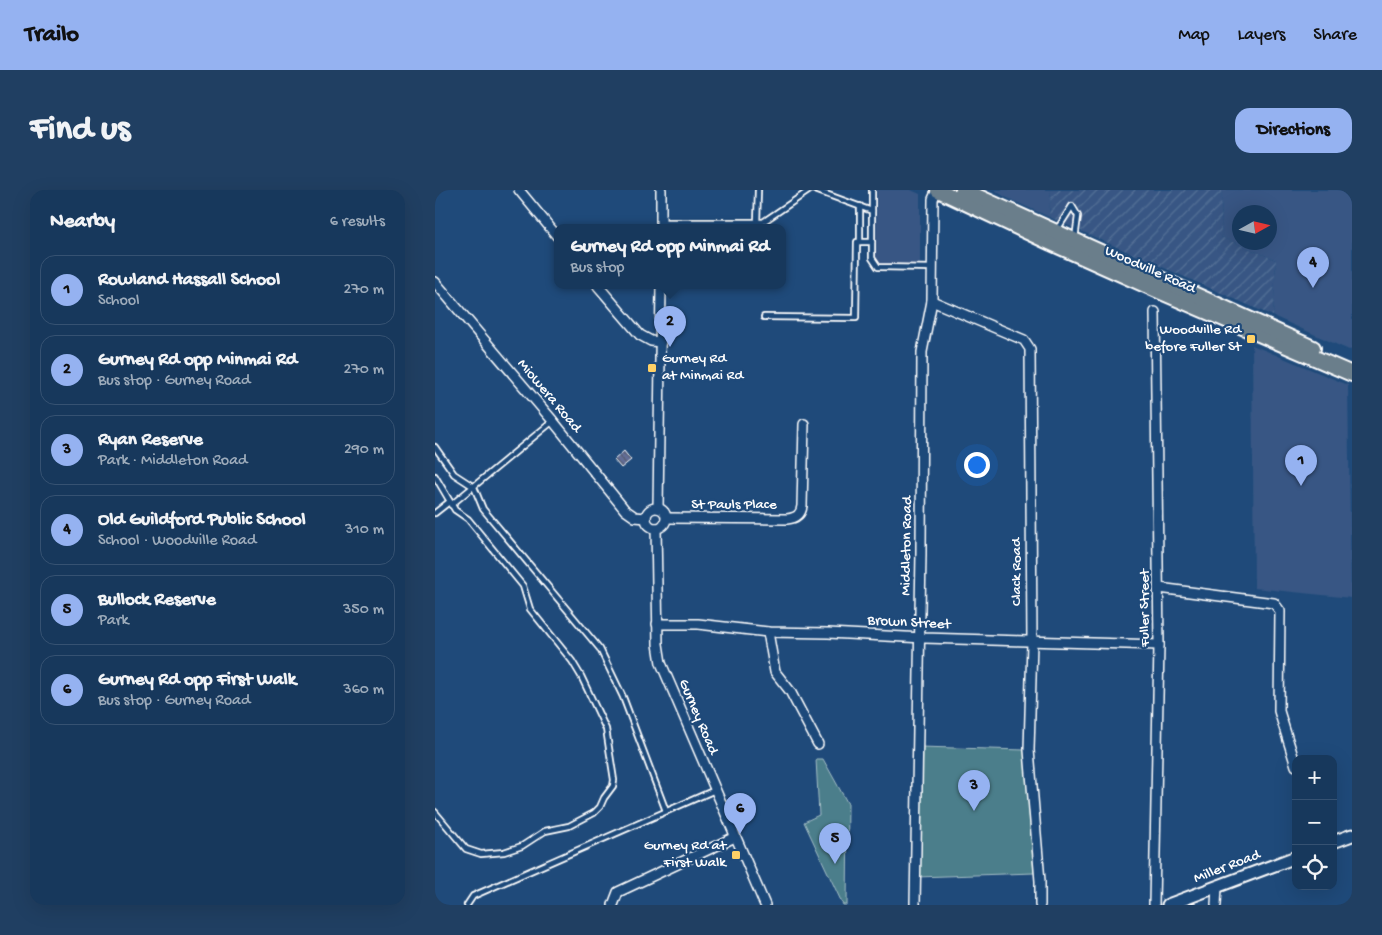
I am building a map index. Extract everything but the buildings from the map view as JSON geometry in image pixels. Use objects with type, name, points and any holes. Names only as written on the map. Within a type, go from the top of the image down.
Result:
[{"type":"main road","name":"Woodville Road","points":[[938,190],[1125,276],[1352,374]]},
{"type":"main road","name":"Woodville Road","points":[[963,190],[1352,365]]},
{"type":"street","points":[[519,190],[554,232]]},
{"type":"street","points":[[661,190],[661,224]]},
{"type":"street","name":"Middleton Road","points":[[915,905],[920,638],[922,352],[932,301],[933,199],[938,190]]},
{"type":"street","name":"Miowera Road","points":[[435,282],[553,421],[625,510],[635,517],[646,518]]},
{"type":"street","points":[[601,289],[640,335],[651,341],[661,342]]},
{"type":"street","points":[[658,508],[661,289]]},
{"type":"street","name":"Clack Road","points":[[932,301],[1024,340],[1030,349],[1032,642],[1029,750],[1040,882],[1040,905]]},
{"type":"street","name":"Fuller Street","points":[[1154,905],[1159,644],[1155,312]]},
{"type":"street","name":"St Pauls Place","points":[[667,518],[802,518],[804,424]]},
{"type":"street","points":[[658,508],[663,510],[667,518],[663,526],[656,528],[648,524],[646,518],[651,509],[658,508]]},
{"type":"street","name":"Gurney Road","points":[[656,528],[657,624],[661,663],[765,905]]},
{"type":"street","points":[[1159,588],[1275,603],[1280,611],[1279,711],[1293,755]]},
{"type":"street","name":"Brown Street","points":[[657,624],[698,624],[768,632],[1032,642],[1159,644]]},
{"type":"street","points":[[768,632],[775,672],[790,691],[818,744]]},
{"type":"street","points":[[1337,841],[1352,835]]},
{"type":"street","points":[[613,905],[618,892],[735,837]]},
{"type":"street","name":"Miller Road","points":[[1168,905],[1292,859]]},
{"type":"street","points":[[1216,905],[1217,887]]},
{"type":"lane","points":[[757,223],[758,190]]},
{"type":"lane","points":[[709,224],[763,222],[809,190]]},
{"type":"lane","points":[[815,190],[872,211]]},
{"type":"lane","points":[[872,190],[872,258],[878,267],[932,268]]},
{"type":"lane","points":[[860,206],[860,242]]},
{"type":"lane","points":[[1053,231],[1060,225],[1072,206],[1078,216],[1075,241]]},
{"type":"lane","points":[[765,317],[856,318],[857,242],[871,242]]},
{"type":"lane","points":[[435,513],[474,486],[553,421]]},
{"type":"lane","points":[[435,447],[454,474],[474,486],[483,509],[602,653],[623,697],[666,811]]},
{"type":"lane","points":[[435,476],[450,504],[460,515],[468,519],[523,586],[531,610],[572,661],[581,676],[606,729],[614,780],[613,786],[594,813],[569,826],[545,831],[522,846],[504,852],[481,854],[466,849],[435,812]]},
{"type":"lane","points":[[467,905],[473,896],[715,790]]},
{"type":"shaded area","points":[[877,190],[911,190],[920,194],[920,264],[879,264],[876,256]]},
{"type":"shaded area","points":[[995,190],[1051,190],[1049,217],[1005,197]]},
{"type":"shaded area","points":[[1051,190],[1222,190],[1221,237],[1232,242],[1232,250],[1252,250],[1276,260],[1273,316],[1049,217]]},
{"type":"shaded area","points":[[1222,190],[1352,190],[1352,349],[1349,350],[1273,316],[1276,260],[1252,250],[1277,250],[1277,205],[1232,205],[1232,242],[1221,237]]},
{"type":"shaded area","points":[[1252,345],[1348,385],[1351,598],[1254,588]]},
{"type":"green space","points":[[920,747],[1024,750],[1034,873],[917,877]]},
{"type":"green space","points":[[816,759],[823,759],[848,804],[847,905],[843,905],[804,822],[819,815]]},
{"type":"place","name":"Old Guildford Public School","points":[[1313,288]]},
{"type":"place","name":"Woodville Rd before Fuller St","points":[[1251,339]]},
{"type":"place","name":"Gurney Rd opp Minmai Rd","points":[[670,347]]},
{"type":"place","name":"Gurney Rd at Minmai Rd","points":[[652,368]]},
{"type":"place","name":"Rowland Hassall School","points":[[1301,486]]},
{"type":"place","name":"Ryan Reserve","points":[[974,811]]},
{"type":"place","name":"Gurney Rd opp First Walk","points":[[740,834]]},
{"type":"place","name":"Gurney Rd at First Walk","points":[[736,855]]},
{"type":"place","name":"Bullock Reserve","points":[[835,864]]}]
